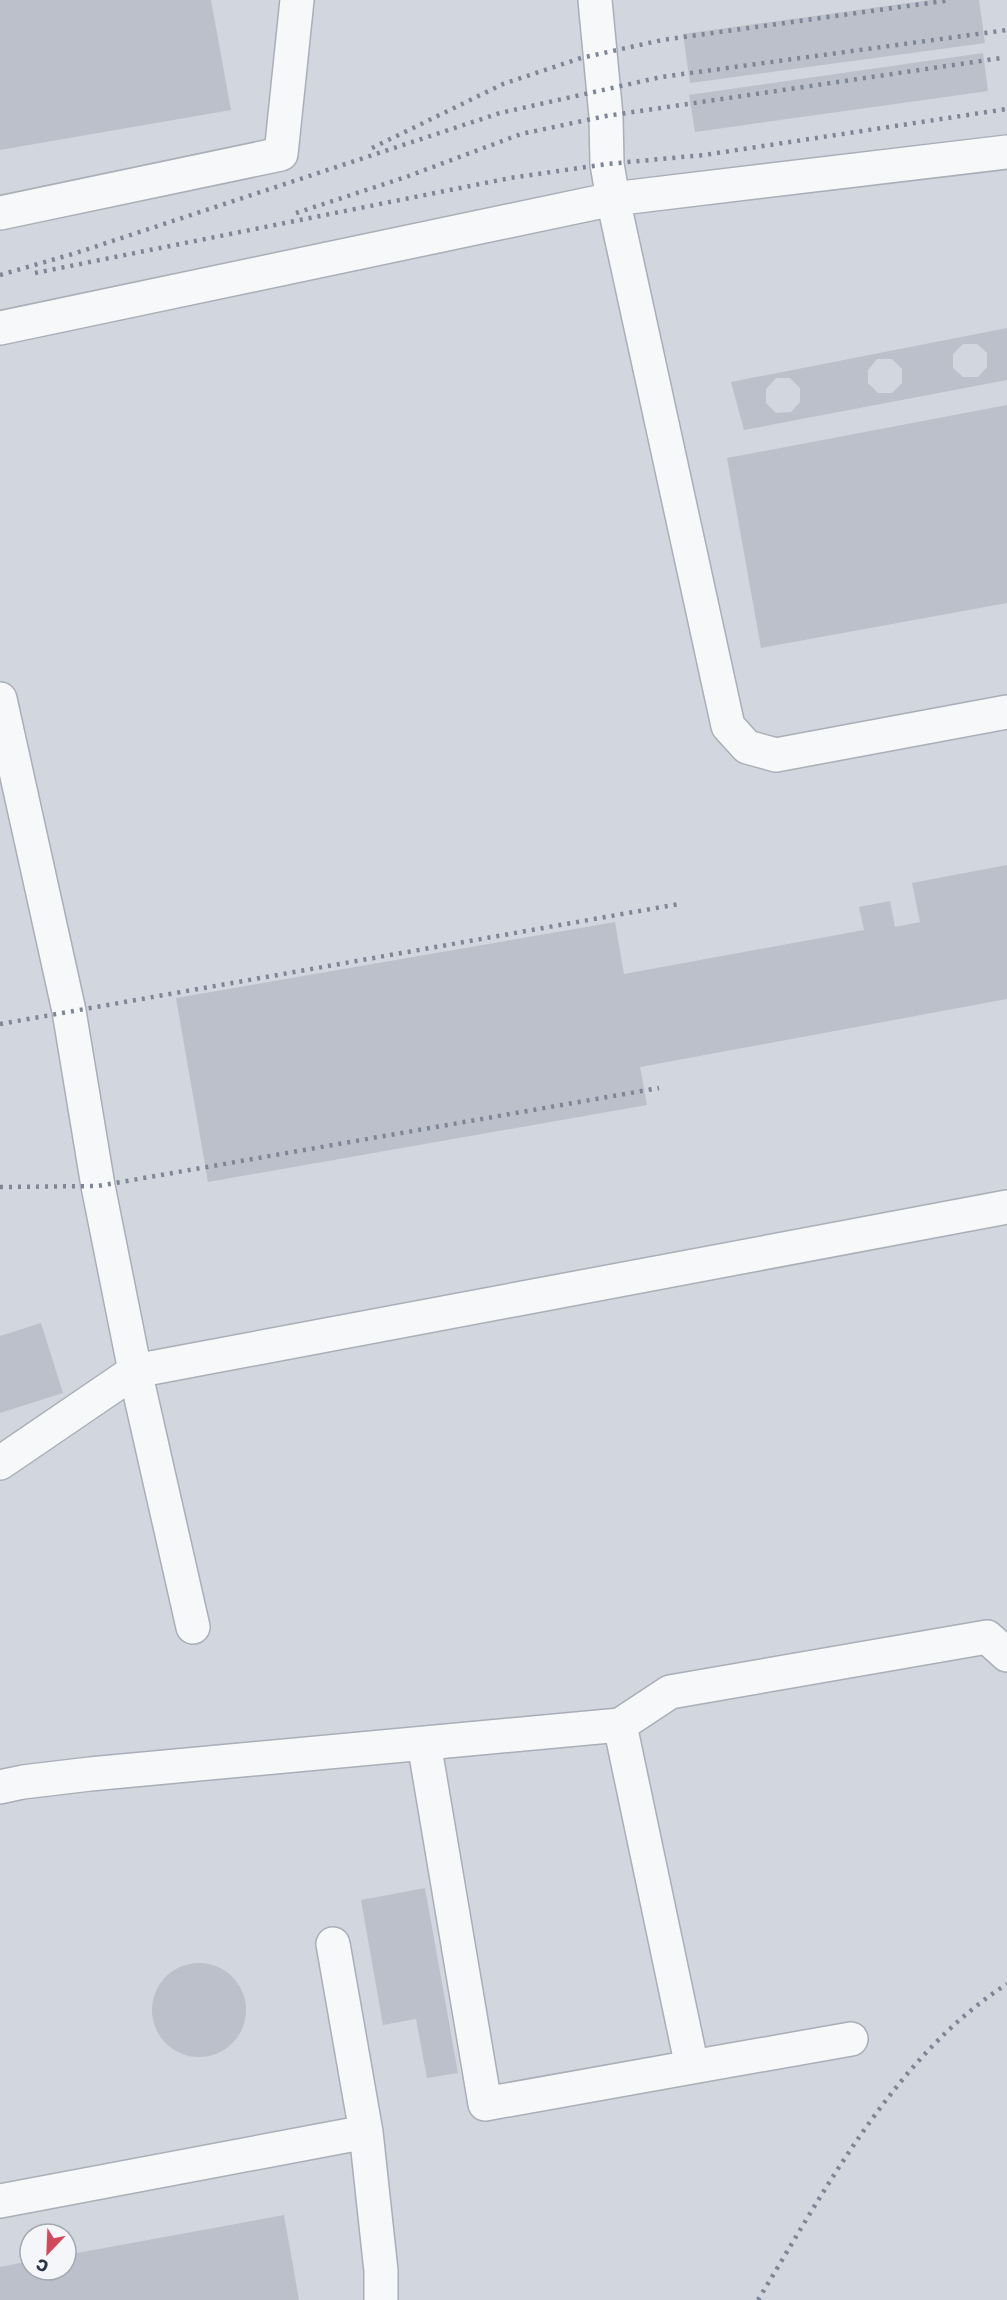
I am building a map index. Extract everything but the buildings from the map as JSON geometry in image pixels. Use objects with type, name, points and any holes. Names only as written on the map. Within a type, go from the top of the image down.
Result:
[{"type":"lane","points":[[0,213],[281,154],[297,0]]},
{"type":"lane","points":[[595,0],[606,116],[607,164],[613,199],[728,726],[747,747],[776,755],[1007,712]]},
{"type":"lane","points":[[0,328],[613,199],[1007,152]]},
{"type":"lane","points":[[0,699],[69,1011],[98,1186],[135,1371],[193,1627]]},
{"type":"lane","points":[[0,1463],[135,1371],[1007,1207]]},
{"type":"lane","points":[[0,1787],[90,1773],[620,1725],[670,1692],[987,1637],[1007,1655]]},
{"type":"lane","points":[[620,1725],[692,2067]]},
{"type":"lane","points":[[424,1743],[485,2104],[851,2039]]},
{"type":"lane","points":[[333,1944],[366,2132],[381,2271],[381,2300]]},
{"type":"lane","points":[[0,2200],[366,2132]]},
{"type":"shaded area","points":[[0,0],[1007,0],[1007,2300],[0,2300]]},
{"type":"railway","points":[[372,148],[503,84],[581,58],[662,40],[951,0]]},
{"type":"railway","points":[[0,275],[76,253],[500,113],[661,77],[1007,30]]},
{"type":"railway","points":[[296,213],[406,177],[521,134],[606,116],[1001,58]]},
{"type":"railway","points":[[35,273],[510,178],[607,164],[704,155],[1007,109]]},
{"type":"railway","points":[[0,1024],[679,904]]},
{"type":"railway","points":[[0,1187],[98,1186],[659,1088]]},
{"type":"railway","points":[[758,2300],[837,2170],[897,2086],[967,2013],[1007,1984]]}]
